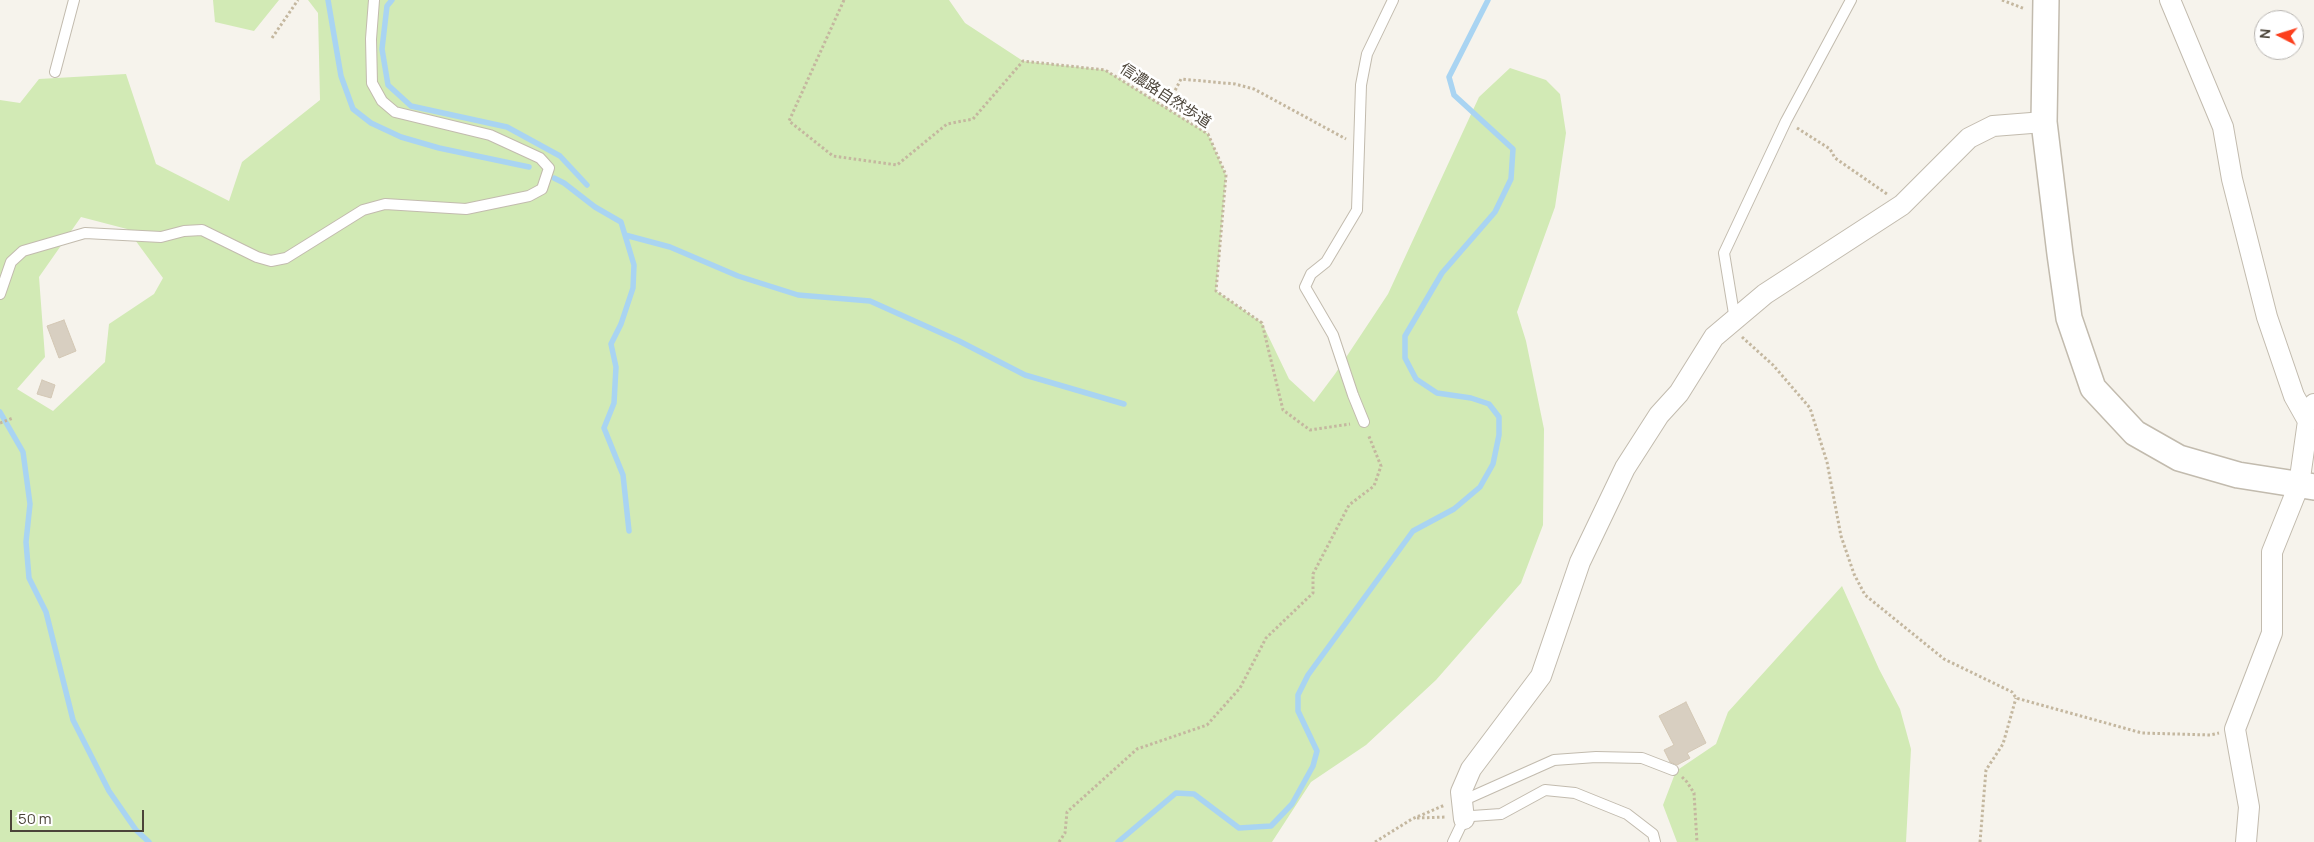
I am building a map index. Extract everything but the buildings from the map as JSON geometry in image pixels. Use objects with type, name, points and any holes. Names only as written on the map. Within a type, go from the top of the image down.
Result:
[{"type":"street","points":[[2046,0],[2044,122],[2069,318],[2093,388],[2135,433],[2179,458],[2238,475],[2307,486]]},
{"type":"street","points":[[2170,0],[2223,127],[2232,179],[2267,317],[2294,396],[2311,412],[2307,486],[2272,552],[2272,633],[2235,729],[2249,807],[2246,842]]},
{"type":"street","points":[[1462,804],[1471,769],[1541,676],[1580,562],[1625,468],[1659,415],[1679,393],[1714,337],[1765,294],[1902,205],[1969,138],[1993,126],[2044,122]]},
{"type":"lane","points":[[55,72],[74,0]]},
{"type":"lane","points":[[0,294],[12,262],[23,251],[85,233],[161,237],[184,231],[202,230],[257,257],[271,261],[286,258],[362,210],[385,204],[466,208],[529,196],[542,189],[548,168],[540,158],[490,135],[395,112],[382,100],[372,83],[371,39],[374,0]]},
{"type":"lane","points":[[1364,422],[1352,395],[1333,335],[1306,287],[1311,274],[1326,262],[1357,210],[1361,85],[1367,54],[1393,0]]},
{"type":"lane","points":[[1732,322],[1724,253],[1786,121],[1851,0]]},
{"type":"lane","points":[[1462,804],[1554,760],[1596,757],[1642,758],[1672,770]]},
{"type":"lane","points":[[1462,804],[1472,816],[1502,814],[1545,790],[1575,793],[1627,814],[1653,834],[1654,842]]},
{"type":"lane","points":[[1453,842],[1462,804]]},
{"type":"path","points":[[272,38],[298,0]]},
{"type":"path","name":"信濃路自然歩道","points":[[844,0],[789,121],[833,156],[897,164],[947,124],[973,119],[1023,61],[1105,70],[1208,134],[1226,175],[1216,291],[1262,323],[1283,410],[1310,430],[1364,422]]},
{"type":"path","points":[[1166,108],[1181,79],[1235,84],[1254,89],[1280,102],[1359,147]]},
{"type":"path","points":[[1786,121],[1830,149],[1836,158],[1902,205]]},
{"type":"path","points":[[1732,322],[1810,408],[1827,462],[1841,536],[1854,574],[1865,595],[1944,659],[2012,692],[2016,698],[2142,733],[2210,735],[2235,729]]},
{"type":"path","points":[[0,423],[13,418]]},
{"type":"path","points":[[1058,842],[1065,833],[1067,812],[1137,749],[1207,725],[1240,688],[1266,638],[1313,593],[1313,574],[1349,505],[1374,486],[1381,466],[1364,422]]},
{"type":"path","points":[[1980,842],[1986,770],[2003,744],[2016,698]]},
{"type":"path","points":[[1694,793],[1697,842]]},
{"type":"path","points":[[1412,819],[1441,816],[1462,804]]},
{"type":"path","points":[[1375,842],[1412,819],[1444,806],[1462,804]]},
{"type":"green space","points":[[213,0],[279,0],[254,31],[215,22]]},
{"type":"green space","points":[[308,0],[949,0],[965,23],[1023,61],[1105,70],[1208,134],[1226,175],[1216,291],[1262,323],[1289,379],[1314,402],[1388,294],[1479,97],[1510,68],[1546,80],[1560,94],[1566,133],[1555,207],[1517,312],[1526,341],[1544,429],[1543,525],[1521,583],[1436,680],[1366,745],[1311,782],[1272,842],[0,842],[0,100],[20,103],[39,79],[126,74],[156,164],[229,201],[242,162],[320,100],[318,13]],"holes":[[[81,217],[127,229],[163,278],[154,294],[109,324],[105,362],[53,411],[17,389],[45,357],[39,277]]]},
{"type":"green space","points":[[1842,586],[1879,669],[1900,709],[1911,749],[1906,842],[1677,842],[1663,805],[1676,771],[1716,744],[1728,712]]},
{"type":"waterway","points":[[328,0],[341,76],[353,109],[371,123],[401,137],[439,148],[529,167]]},
{"type":"waterway","points":[[392,0],[387,6],[382,49],[388,85],[411,106],[507,127],[560,156],[587,185]]},
{"type":"waterway","points":[[1118,842],[1176,793],[1194,794],[1239,828],[1271,826],[1292,804],[1313,766],[1317,751],[1298,711],[1298,695],[1308,675],[1413,531],[1454,509],[1480,487],[1493,464],[1499,435],[1499,417],[1489,404],[1471,398],[1437,393],[1416,379],[1405,358],[1405,336],[1442,273],[1495,212],[1511,179],[1513,149],[1454,95],[1449,77],[1488,0]]},
{"type":"waterway","points":[[554,178],[564,183],[595,207],[621,222],[634,265],[633,288],[621,324],[611,344],[616,367],[614,403],[604,428],[623,475],[629,531]]},
{"type":"waterway","points":[[625,235],[670,247],[738,276],[798,295],[870,301],[959,341],[1025,375],[1124,404]]},
{"type":"waterway","points":[[0,412],[23,452],[30,504],[26,542],[29,578],[46,612],[73,720],[109,791],[136,830],[149,842]]}]
